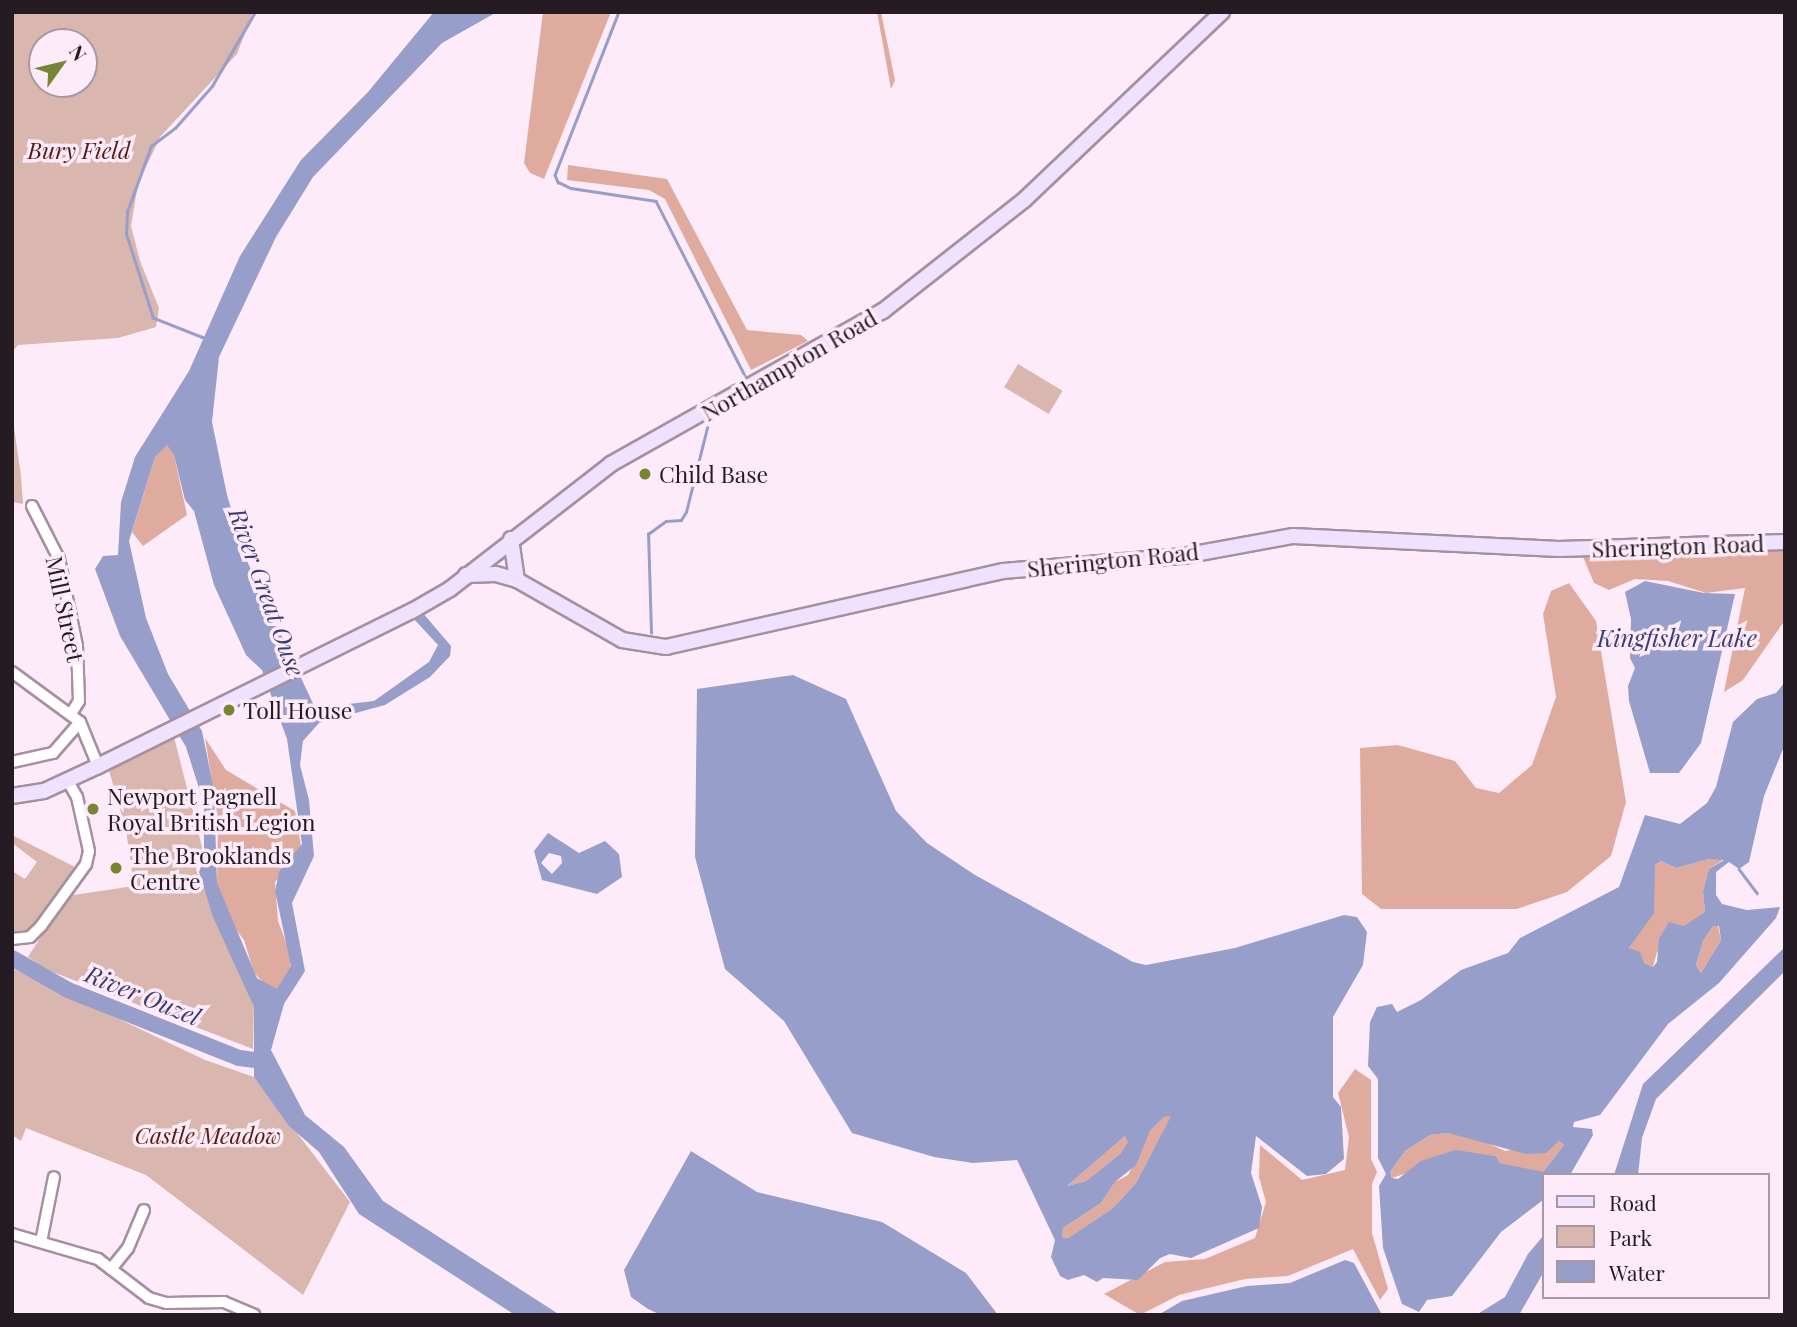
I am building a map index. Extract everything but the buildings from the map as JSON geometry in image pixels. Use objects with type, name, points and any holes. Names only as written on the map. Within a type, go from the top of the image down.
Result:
[{"type":"main road","name":"Northampton Road","points":[[12,796],[44,791],[99,766],[412,611],[450,589],[611,464],[822,349],[937,272],[1024,200],[1222,12]]},
{"type":"main road","name":"Sherington Road","points":[[466,575],[496,574],[517,580],[622,640],[666,647],[1003,571],[1183,556],[1293,536],[1559,549],[1785,542]]},
{"type":"main road","points":[[511,539],[517,580]]},
{"type":"street","name":"Mill Street","points":[[32,506],[59,559],[77,646],[79,701],[71,714]]},
{"type":"street","points":[[12,672],[80,722],[99,766]]},
{"type":"street","points":[[12,762],[53,752],[80,722]]},
{"type":"street","points":[[12,939],[30,937],[58,906],[86,864],[89,851],[77,797],[68,780]]},
{"type":"street","points":[[41,1242],[54,1177]]},
{"type":"street","points":[[111,1269],[128,1248],[144,1210]]},
{"type":"street","points":[[12,1234],[98,1259],[138,1293],[158,1301],[224,1302],[254,1315]]},
{"type":"green space","name":"Bury Field","points":[[12,12],[253,12],[237,54],[160,137],[138,184],[131,226],[140,261],[159,308],[156,327],[118,338],[18,345],[12,352]]},
{"type":"green space","points":[[1018,364],[1063,391],[1049,414],[1004,387]]},
{"type":"green space","points":[[12,413],[21,476],[23,504],[12,502]]},
{"type":"green space","points":[[173,733],[202,847],[196,870],[254,1007],[253,1049],[45,969],[28,957],[67,896],[134,886],[126,830],[108,767]]},
{"type":"green space","points":[[12,835],[79,869],[30,930],[19,934],[12,932],[12,871],[25,879],[37,862],[12,843]]},
{"type":"green space","name":"Castle Meadow","points":[[12,968],[205,1060],[254,1077],[350,1202],[303,1295],[146,1175],[26,1128],[21,1141],[12,1135]]},
{"type":"shaded area","points":[[543,12],[611,12],[544,179],[530,173],[524,163]]},
{"type":"shaded area","points":[[877,12],[881,12],[895,80],[891,89]]},
{"type":"shaded area","points":[[568,165],[667,179],[747,330],[801,335],[808,341],[751,370],[665,199],[649,190],[567,180]]},
{"type":"shaded area","points":[[167,444],[174,455],[187,515],[143,546],[132,532],[155,457]]},
{"type":"shaded area","points":[[1785,548],[1785,620],[1743,680],[1724,692],[1745,588],[1706,593],[1668,581],[1635,579],[1609,590],[1594,583],[1583,557]]},
{"type":"shaded area","points":[[1569,583],[1596,621],[1626,802],[1611,856],[1567,892],[1517,909],[1381,909],[1362,894],[1360,748],[1398,745],[1455,761],[1476,788],[1499,793],[1532,765],[1556,697],[1543,614],[1551,591]]},
{"type":"shaded area","points":[[205,738],[226,770],[295,811],[302,852],[275,882],[278,921],[291,955],[290,977],[274,993],[254,973],[244,940],[224,914],[217,883],[218,819]]},
{"type":"shaded area","points":[[1709,859],[1724,859],[1709,869],[1703,891],[1705,912],[1657,952],[1653,967],[1644,963],[1629,949],[1651,909],[1655,865],[1661,861],[1676,868]]},
{"type":"shaded area","points":[[1713,926],[1718,926],[1721,940],[1701,973],[1696,965],[1703,941]]},
{"type":"shaded area","points":[[1355,1069],[1371,1080],[1371,1159],[1377,1172],[1372,1184],[1372,1233],[1388,1289],[1380,1300],[1353,1249],[1288,1276],[1245,1279],[1179,1295],[1140,1315],[1104,1294],[1165,1262],[1205,1259],[1255,1238],[1266,1202],[1259,1177],[1260,1145],[1302,1180],[1345,1170],[1349,1137],[1338,1093]]},
{"type":"shaded area","points":[[1172,1115],[1136,1183],[1113,1208],[1068,1238],[1062,1237],[1063,1228],[1101,1203],[1115,1182],[1128,1175],[1150,1131],[1164,1117]]},
{"type":"shaded area","points":[[1430,1135],[1470,1135],[1505,1151],[1559,1141],[1564,1145],[1543,1172],[1526,1172],[1500,1163],[1496,1156],[1469,1153],[1392,1178],[1390,1172],[1405,1151]]},
{"type":"shaded area","points":[[1125,1136],[1129,1142],[1121,1153],[1086,1181],[1067,1186]]},
{"type":"water","points":[[434,12],[497,12],[442,43],[313,177],[276,237],[219,357],[212,422],[227,495],[247,561],[315,708],[374,701],[429,662],[438,645],[412,617],[422,612],[451,646],[450,656],[430,677],[385,705],[319,723],[303,741],[300,765],[309,800],[314,856],[292,903],[305,971],[284,1004],[271,1050],[305,1115],[344,1147],[383,1201],[560,1315],[515,1315],[359,1214],[319,1152],[289,1126],[254,1077],[254,1007],[213,917],[199,872],[204,859],[204,804],[186,747],[120,636],[95,569],[103,556],[118,555],[121,502],[135,457],[189,371],[240,256],[301,160],[368,92]],"holes":[[[167,445],[174,455],[185,500],[194,511],[214,585],[246,655],[262,670],[287,739],[302,844],[279,872],[275,891],[291,966],[277,989],[257,978],[217,883],[214,790],[202,731],[168,674],[146,618],[129,541],[155,457]]]},
{"type":"water","name":"Kingfisher Lake","points":[[1645,581],[1704,593],[1735,594],[1701,743],[1679,773],[1650,773],[1629,701],[1628,686],[1635,668],[1630,658],[1631,619],[1625,592]]},
{"type":"water","points":[[793,675],[846,699],[896,811],[927,843],[975,875],[1133,962],[1146,965],[1235,948],[1344,915],[1357,917],[1367,932],[1363,965],[1333,1017],[1333,1097],[1341,1107],[1344,1159],[1326,1174],[1307,1176],[1256,1136],[1251,1173],[1262,1207],[1259,1228],[1191,1258],[1170,1254],[1160,1258],[1138,1280],[1103,1278],[1097,1282],[1084,1275],[1068,1280],[1060,1276],[1051,1257],[1055,1240],[1017,1160],[973,1163],[934,1157],[852,1133],[784,1021],[725,969],[695,857],[697,689]],"holes":[[[1171,1116],[1136,1183],[1113,1208],[1068,1238],[1062,1237],[1063,1228],[1101,1203],[1115,1182],[1136,1165],[1150,1131],[1164,1117]],[[1125,1136],[1128,1142],[1121,1153],[1086,1181],[1067,1186]]]},
{"type":"water","points":[[1785,682],[1785,744],[1764,796],[1749,862],[1739,869],[1729,862],[1716,872],[1716,895],[1722,904],[1747,910],[1780,907],[1776,918],[1719,983],[1668,1024],[1600,1115],[1574,1122],[1573,1127],[1592,1129],[1593,1135],[1571,1173],[1542,1173],[1542,1201],[1501,1232],[1452,1296],[1427,1300],[1419,1312],[1402,1304],[1383,1248],[1379,1186],[1386,1174],[1378,1158],[1378,1079],[1368,1066],[1370,1022],[1377,1007],[1392,1004],[1397,1012],[1421,1000],[1461,970],[1508,953],[1520,938],[1619,887],[1645,815],[1680,824],[1707,803],[1716,787],[1733,722],[1757,699],[1776,693]],"holes":[[[1709,859],[1724,860],[1709,869],[1703,891],[1705,912],[1684,926],[1669,922],[1659,939],[1657,962],[1653,967],[1644,963],[1640,952],[1629,948],[1654,913],[1655,865],[1661,861],[1676,868]],[[1713,926],[1719,926],[1721,940],[1701,973],[1696,965],[1703,941]],[[1448,1133],[1526,1154],[1546,1153],[1559,1141],[1564,1145],[1543,1172],[1500,1163],[1496,1156],[1455,1150],[1421,1161],[1398,1179],[1392,1178],[1390,1172],[1405,1151],[1430,1135]]]},
{"type":"water","points":[[548,833],[579,853],[605,841],[619,854],[622,877],[597,894],[542,880],[534,851]],"holes":[[[549,853],[561,856],[562,863],[552,874],[541,863]]]},
{"type":"water","points":[[1785,947],[1785,971],[1656,1099],[1642,1138],[1638,1173],[1615,1173],[1643,1084]]},
{"type":"water","points":[[691,1151],[757,1192],[882,1222],[966,1273],[998,1315],[661,1315],[648,1309],[631,1297],[624,1270]]},
{"type":"water","points":[[1542,1237],[1542,1275],[1519,1315],[1476,1315],[1505,1297],[1528,1254]]},
{"type":"water","points":[[1345,1260],[1354,1263],[1382,1315],[1158,1315],[1182,1301],[1247,1286],[1290,1283]]},
{"type":"waterway","points":[[206,339],[153,318],[126,234],[127,212],[151,146],[175,128],[212,86],[255,12]]},
{"type":"waterway","points":[[619,12],[555,175],[558,182],[571,188],[656,201],[745,376]]},
{"type":"waterway","points":[[651,633],[648,534],[666,521],[681,520],[686,512],[707,428]]},
{"type":"waterway","points":[[1739,869],[1757,893]]},
{"type":"waterway","name":"River Ouzel","points":[[12,958],[68,990],[239,1058],[262,1061]]},
{"type":"place","name":"Child Base","points":[[645,474]]},
{"type":"place","name":"Toll House","points":[[229,710]]},
{"type":"place","name":"Newport Pagnell Royal British Legion","points":[[93,809]]},
{"type":"place","name":"The Brooklands Centre","points":[[116,868]]},
{"type":"water label","name":"River Great Ouse","points":[[267,592]]}]
